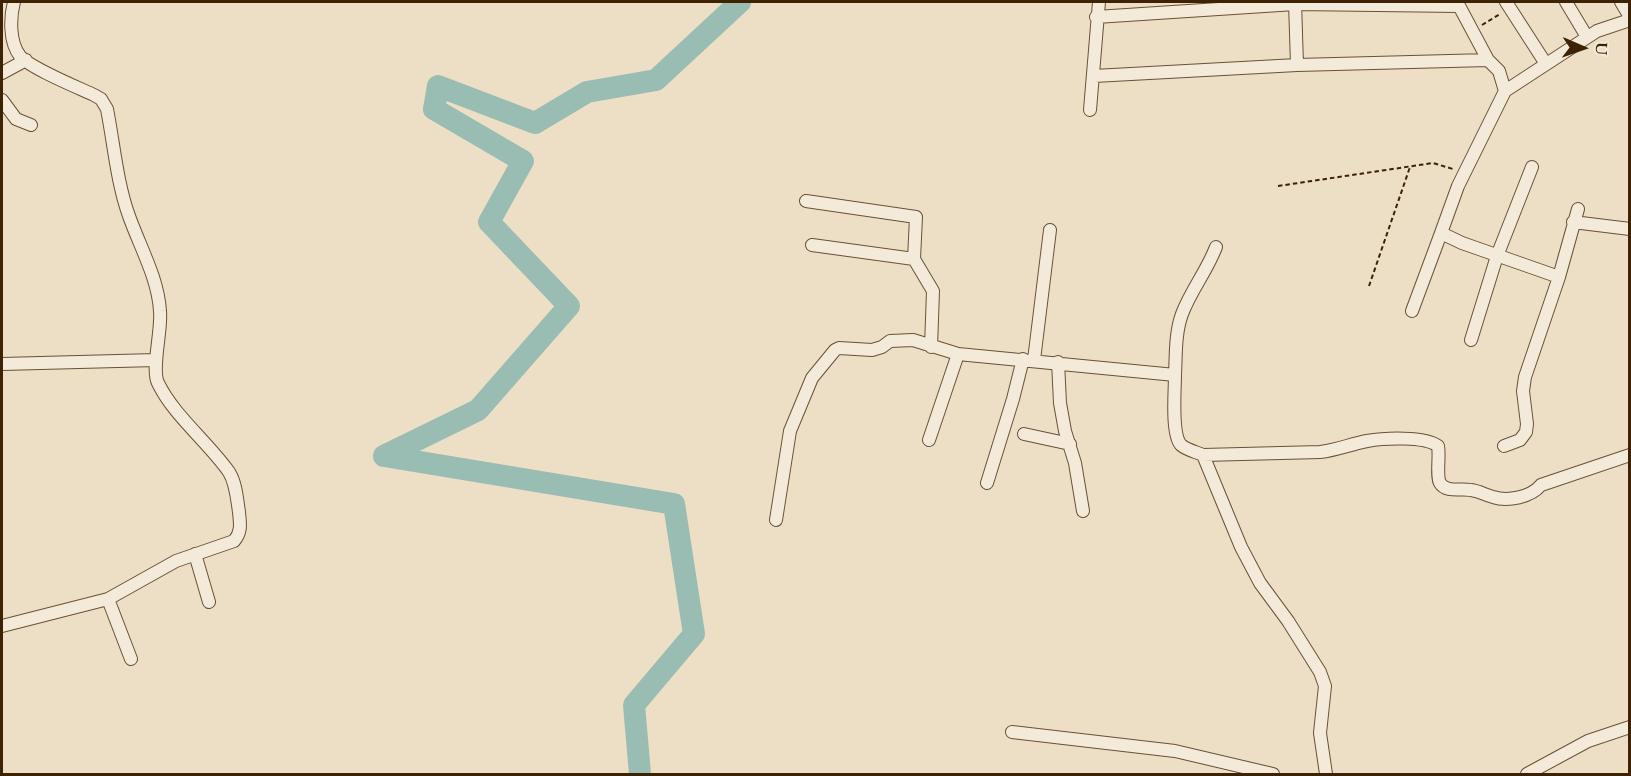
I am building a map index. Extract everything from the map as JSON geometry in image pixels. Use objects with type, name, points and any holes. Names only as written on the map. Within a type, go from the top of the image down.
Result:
[{"type":"street","points":[[1090,110],[1094,76],[1096,16],[1099,2]]},
{"type":"street","points":[[1566,2],[1587,38]]},
{"type":"street","points":[[1412,311],[1465,172],[1505,90],[1587,38],[1629,18],[1621,2]]},
{"type":"street","points":[[1096,16],[1295,3],[1458,4],[1488,60],[1499,71],[1505,90]]},
{"type":"street","points":[[1295,3],[1297,65]]},
{"type":"street","points":[[1508,5],[1546,64]]},
{"type":"street","points":[[2,626],[108,599],[176,561],[234,541],[239,536],[241,526],[234,483],[229,472],[190,426],[158,384],[155,376],[161,331],[159,301],[123,195],[107,109],[101,99],[65,82],[20,56],[14,40],[9,9]]},
{"type":"street","points":[[1613,24],[1629,27]]},
{"type":"street","points":[[2,74],[26,60]]},
{"type":"street","points":[[1094,76],[1297,65],[1488,60]]},
{"type":"street","points":[[2,100],[16,119],[31,125]]},
{"type":"street","points":[[1471,340],[1497,256],[1532,167]]},
{"type":"street","points":[[806,201],[916,218],[914,260],[933,291],[931,347]]},
{"type":"street","points":[[1504,446],[1520,440],[1526,432],[1527,423],[1522,391],[1525,377],[1559,277],[1578,209]]},
{"type":"street","points":[[1573,222],[1629,229]]},
{"type":"street","points":[[987,483],[1028,359],[1050,230]]},
{"type":"street","points":[[1441,233],[1497,256],[1559,277]]},
{"type":"street","points":[[812,245],[914,260]]},
{"type":"street","points":[[1216,247],[1209,266],[1182,315],[1177,336],[1175,423],[1179,442],[1183,447],[1203,455],[1320,452],[1337,450],[1367,441],[1425,440],[1438,446],[1440,454],[1438,478],[1440,484],[1448,490],[1465,489],[1505,499],[1536,492],[1541,485],[1629,455]]},
{"type":"street","points":[[776,520],[790,431],[812,378],[835,350],[845,348],[872,350],[890,341],[902,339],[913,340],[958,354],[1175,375]]},
{"type":"street","points":[[929,440],[958,354]]},
{"type":"street","points":[[2,364],[156,360]]},
{"type":"street","points":[[1058,362],[1060,403],[1065,431],[1075,463],[1083,511]]},
{"type":"street","points":[[1024,434],[1070,444]]},
{"type":"street","points":[[1203,455],[1241,547],[1260,584],[1288,621],[1320,672],[1324,686],[1320,733],[1326,774]]},
{"type":"street","points":[[195,554],[209,602]]},
{"type":"street","points":[[108,599],[131,659]]},
{"type":"street","points":[[1527,774],[1588,741],[1629,727]]},
{"type":"street","points":[[1012,732],[1175,751],[1273,774]]},
{"type":"path","points":[[1472,31],[1508,5]]},
{"type":"path","points":[[1278,186],[1433,163],[1465,172]]},
{"type":"path","points":[[1370,286],[1410,167]]},
{"type":"waterway","points":[[640,774],[634,705],[694,634],[674,504],[384,456],[478,410],[569,306],[489,222],[523,161],[434,109],[438,86],[535,123],[587,92],[656,80],[740,2]]}]
